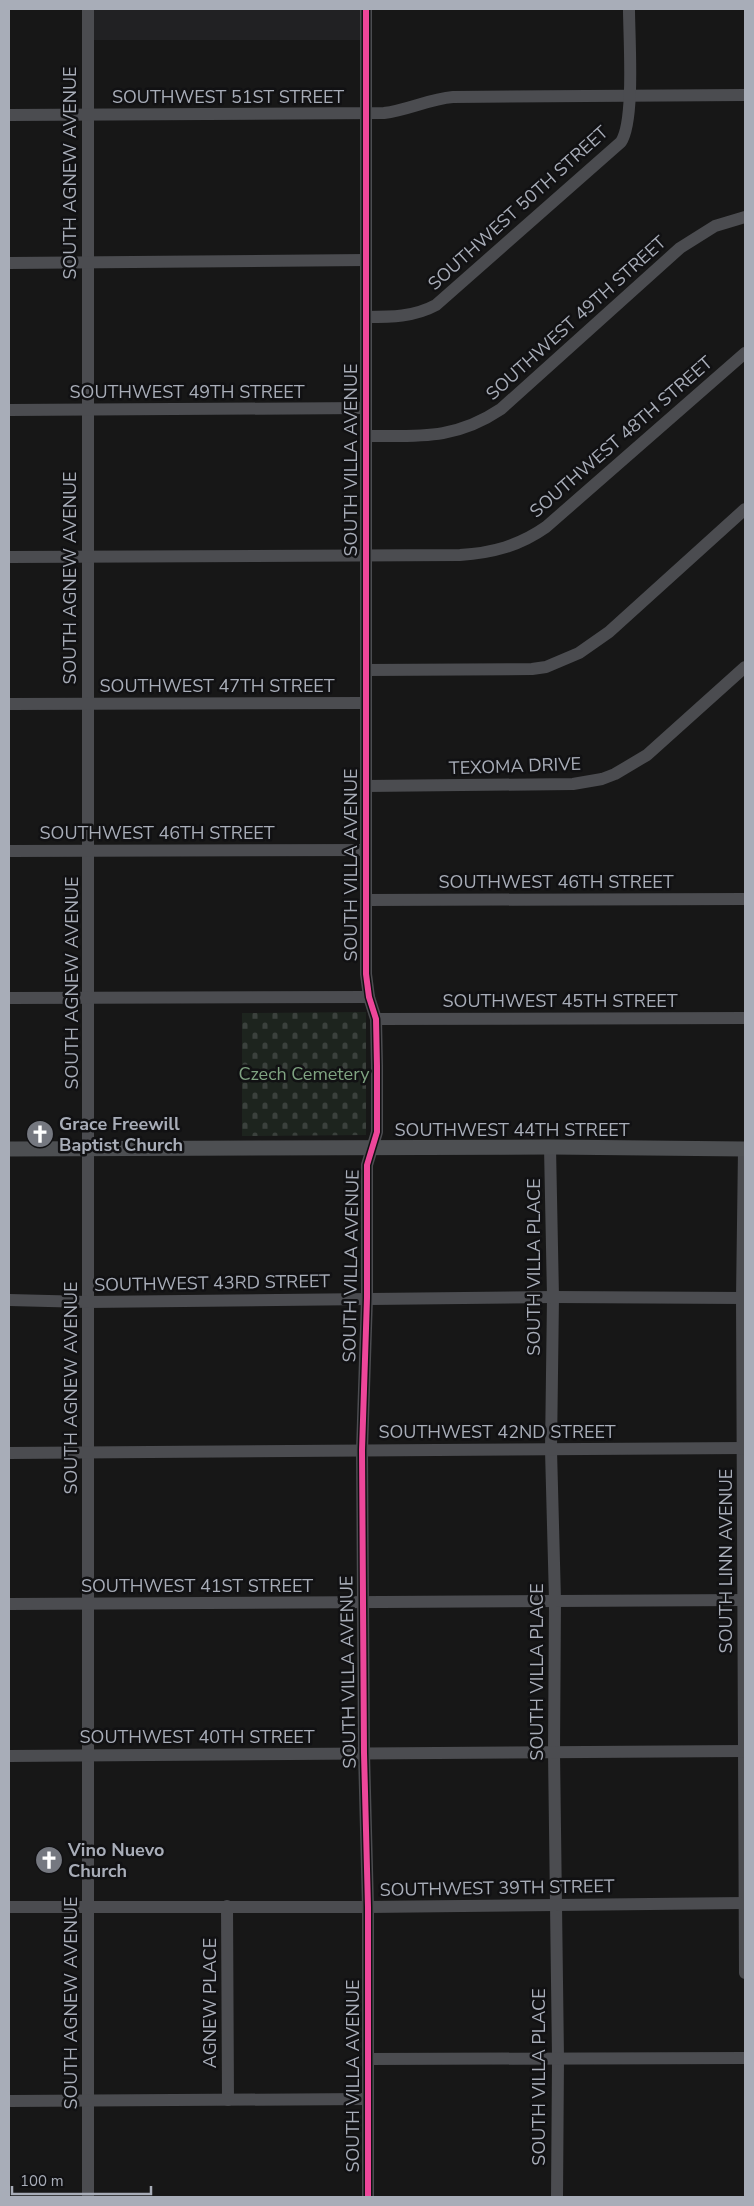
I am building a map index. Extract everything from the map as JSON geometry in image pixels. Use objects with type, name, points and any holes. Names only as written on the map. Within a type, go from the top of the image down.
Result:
[{"type":"main road","name":"SOUTHWEST 44TH STREET","points":[[9,1149],[550,1147],[745,1149]]},
{"type":"street","name":"SOUTH AGNEW AVENUE","points":[[88,9],[88,2197]]},
{"type":"street","name":"SOUTH VILLA AVENUE","points":[[366,9],[366,974],[369,997],[376,1019],[377,1132],[367,1165],[367,1298],[362,1450],[364,1753],[368,1907],[368,2197]]},
{"type":"street","points":[[629,9],[629,96]]},
{"type":"street","name":"SOUTHWEST 51ST STREET","points":[[9,115],[366,114],[396,112],[441,98],[453,97],[745,95]]},
{"type":"street","name":"SOUTHWEST 50TH STREET","points":[[366,317],[397,317],[416,314],[426,311],[445,299],[620,142],[626,130],[629,96]]},
{"type":"street","name":"SOUTHWEST 49TH STREET","points":[[366,436],[438,435],[454,432],[486,419],[501,409],[680,248],[715,226],[745,217]]},
{"type":"street","points":[[9,263],[366,260]]},
{"type":"street","name":"SOUTHWEST 48TH STREET","points":[[9,557],[476,554],[508,547],[534,536],[558,518],[745,353]]},
{"type":"street","name":"SOUTHWEST 49TH STREET","points":[[9,410],[366,408]]},
{"type":"street","points":[[366,670],[516,670],[546,667],[562,661],[595,643],[609,632],[745,509]]},
{"type":"street","name":"TEXOMA DRIVE","points":[[366,786],[558,785],[602,779],[632,765],[647,755],[745,667]]},
{"type":"street","name":"SOUTHWEST 47TH STREET","points":[[9,704],[366,703]]},
{"type":"street","name":"SOUTHWEST 46TH STREET","points":[[9,851],[366,850]]},
{"type":"street","name":"SOUTHWEST 46TH STREET","points":[[366,900],[745,899]]},
{"type":"street","points":[[9,998],[369,997]]},
{"type":"street","name":"SOUTHWEST 45TH STREET","points":[[376,1019],[745,1018]]},
{"type":"street","name":"SOUTH VILLA PLACE","points":[[550,1147],[553,1297],[551,1450],[555,1600],[554,1752],[558,2058],[557,2197]]},
{"type":"street","name":"SOUTH LINN AVENUE","points":[[745,1149],[745,1973]]},
{"type":"street","name":"SOUTHWEST 43RD STREET","points":[[9,1300],[88,1302],[367,1298],[744,1298]]},
{"type":"street","name":"SOUTHWEST 42ND STREET","points":[[9,1453],[744,1448]]},
{"type":"street","name":"SOUTHWEST 41ST STREET","points":[[9,1604],[744,1600]]},
{"type":"street","name":"SOUTHWEST 40TH STREET","points":[[9,1756],[745,1750]]},
{"type":"street","name":"SOUTHWEST 39TH STREET","points":[[9,1907],[368,1907],[744,1903]]},
{"type":"street","name":"AGNEW PLACE","points":[[227,1906],[228,2100]]},
{"type":"street","points":[[368,2059],[745,2058]]},
{"type":"street","points":[[9,2101],[368,2099]]},
{"type":"shaded area","points":[[94,9],[360,9],[360,40],[94,40]]},
{"type":"green space","name":"Czech Cemetery","points":[[366,1012],[366,1135],[242,1136],[242,1013]]},
{"type":"cycle path","points":[[366,9],[366,974],[369,997],[376,1019],[377,1066],[377,1132],[367,1165],[367,1298],[362,1450],[364,1753],[368,1907],[368,2197]]},
{"type":"place","name":"Grace Freewill Baptist Church","points":[[40,1134]]},
{"type":"place","name":"Vino Nuevo Church","points":[[49,1860]]}]
